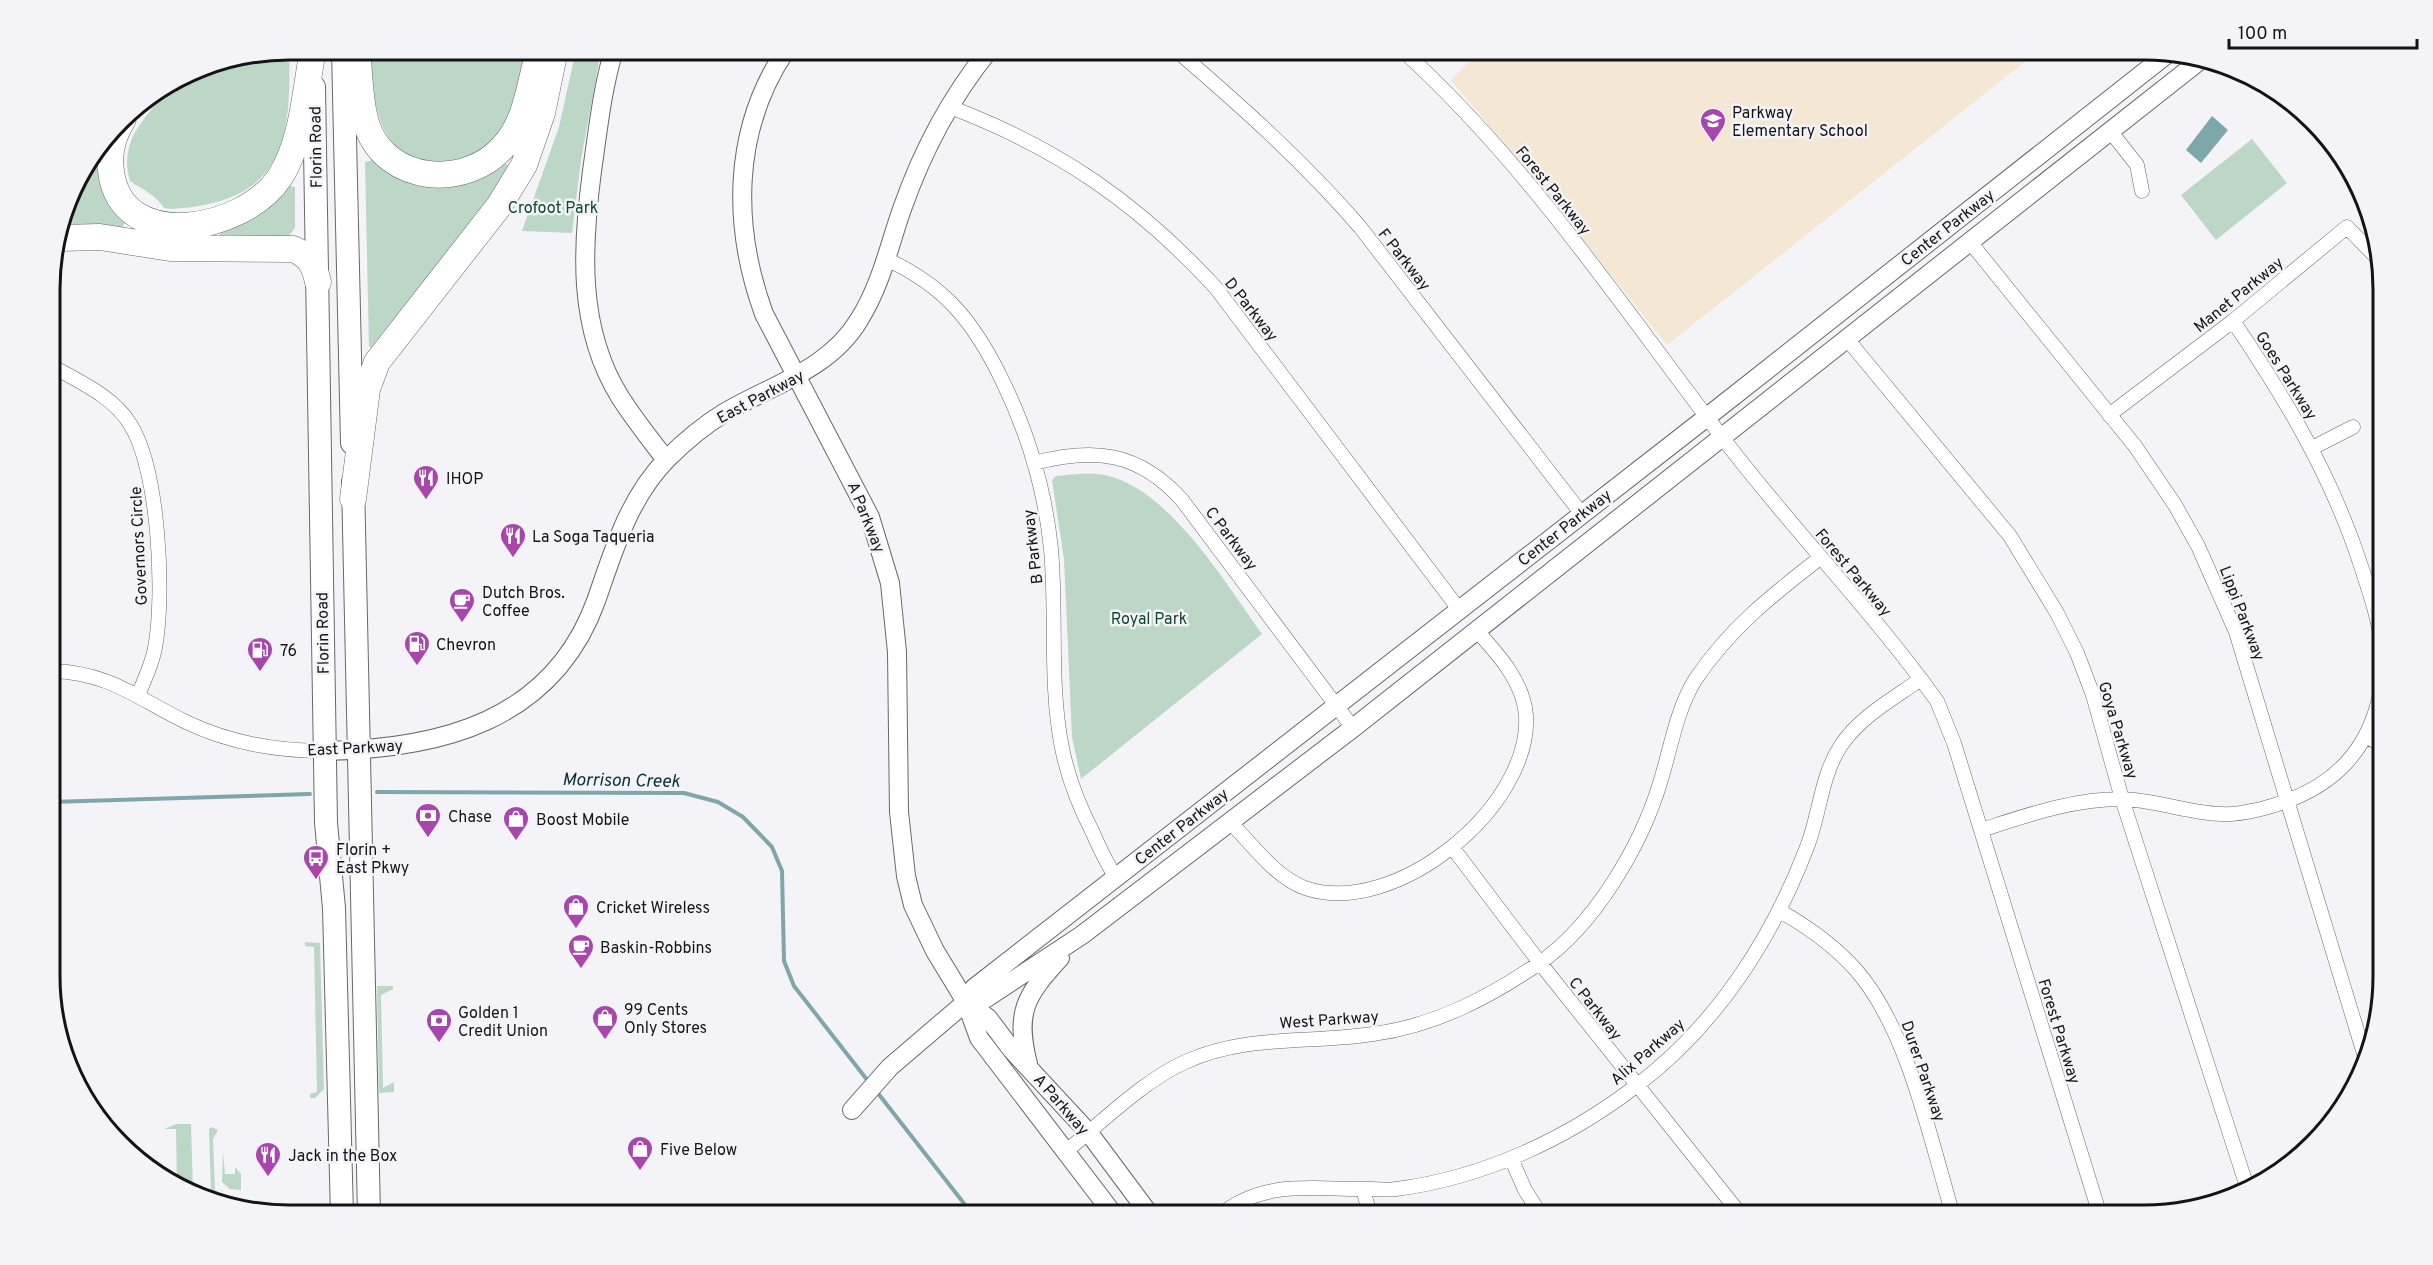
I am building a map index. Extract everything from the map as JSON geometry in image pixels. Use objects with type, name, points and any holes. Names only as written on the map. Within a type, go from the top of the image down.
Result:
[{"type":"highway","points":[[114,142],[110,151],[112,184],[120,200],[152,222],[168,226],[188,227],[222,219],[257,202],[279,178],[293,150],[311,60]]},
{"type":"highway","points":[[358,60],[367,127],[375,142],[402,167],[417,173],[448,176],[478,165],[503,148],[520,123],[536,60]]},
{"type":"highway","points":[[353,499],[367,389],[377,362],[499,206],[524,165],[542,113],[553,60]]},
{"type":"highway","points":[[66,238],[100,237],[170,248],[293,249],[305,254],[314,264],[318,282]]},
{"type":"main road","name":"Florin Road","points":[[313,60],[324,751],[326,823],[334,908],[342,1205]]},
{"type":"main road","name":"Florin Road","points":[[344,60],[357,750],[369,1205]]},
{"type":"street","points":[[611,60],[603,92],[585,226],[584,271],[587,302],[605,366],[619,396],[666,460]]},
{"type":"street","name":"A Parkway","points":[[780,60],[772,72],[751,127],[741,185],[744,243],[754,286],[764,314],[860,496],[882,552],[890,583],[895,630],[899,812],[906,876],[913,905],[926,933],[966,1002],[979,1038],[1106,1205]]},
{"type":"street","name":"East Parkway","points":[[60,673],[100,679],[138,695],[185,721],[239,742],[287,750],[324,751],[394,747],[453,735],[497,717],[535,691],[554,671],[580,633],[596,602],[621,529],[650,478],[666,460],[687,440],[725,413],[810,369],[835,348],[858,322],[879,281],[917,171],[950,107],[982,60]]},
{"type":"street","name":"F Parkway","points":[[1188,60],[1263,124],[1325,187],[1360,227],[1581,513]]},
{"type":"street","name":"Forest Parkway","points":[[1412,60],[1489,136],[1538,192],[1723,438],[1921,679],[1942,714],[1981,830],[2097,1205]]},
{"type":"street","name":"Center Parkway","points":[[852,1110],[890,1067],[966,1002],[974,987],[1458,608],[1707,417],[2160,60]]},
{"type":"street","name":"Center Parkway","points":[[966,1002],[985,999],[1082,935],[1353,728],[2195,66]]},
{"type":"street","name":"D Parkway","points":[[950,107],[1021,136],[1093,177],[1134,208],[1188,257],[1216,288],[1458,608]]},
{"type":"street","points":[[2111,132],[2137,165],[2142,191]]},
{"type":"street","name":"Manet Parkway","points":[[2109,415],[2233,321],[2347,227],[2370,250]]},
{"type":"street","name":"Lippi Parkway","points":[[1970,242],[2135,446],[2175,505],[2213,578],[2236,632],[2362,1047]]},
{"type":"street","name":"B Parkway","points":[[886,259],[936,288],[970,322],[1011,398],[1034,463],[1051,548],[1058,719],[1062,749],[1080,808],[1107,865],[1116,877]]},
{"type":"street","name":"Goes Parkway","points":[[2233,321],[2288,403],[2312,448],[2356,550],[2373,605]]},
{"type":"street","name":"Goya Parkway","points":[[1847,339],[1997,518],[2035,573],[2057,612],[2089,684],[2122,799],[2245,1181]]},
{"type":"street","name":"Governors Circle","points":[[60,371],[97,392],[112,404],[130,424],[147,462],[154,500],[158,621],[151,663],[138,695]]},
{"type":"street","points":[[2312,448],[2353,427]]},
{"type":"street","name":"C Parkway","points":[[1034,463],[1077,454],[1107,455],[1135,464],[1161,479],[1182,500],[1353,728]]},
{"type":"street","name":"West Parkway","points":[[1065,1152],[1156,1080],[1185,1062],[1256,1042],[1374,1034],[1429,1021],[1491,994],[1539,963],[1600,902],[1631,853],[1655,801],[1677,721],[1695,681],[1725,639],[1748,615],[1820,558]]},
{"type":"street","points":[[1230,822],[1291,881],[1317,891],[1345,892],[1388,882],[1416,870],[1452,847],[1486,814],[1503,790],[1520,755],[1526,727],[1526,713],[1518,686],[1476,630]]},
{"type":"street","name":"Alix Parkway","points":[[1234,1205],[1266,1191],[1363,1188],[1393,1190],[1428,1184],[1511,1158],[1578,1125],[1637,1086],[1694,1034],[1718,1007],[1760,946],[1780,911],[1809,841],[1829,770],[1841,746],[1858,725],[1921,679]]},
{"type":"street","points":[[1981,830],[2054,807],[2122,799],[2150,801],[2219,814],[2249,812],[2289,801],[2326,782],[2336,774],[2354,755],[2373,720]]},
{"type":"street","points":[[2366,736],[2373,740]]},
{"type":"street","name":"C Parkway","points":[[1452,847],[1539,963],[1733,1205]]},
{"type":"street","name":"Durer Parkway","points":[[1780,911],[1831,945],[1866,982],[1884,1010],[1905,1057],[1950,1205]]},
{"type":"street","points":[[1029,1066],[1022,1040],[1026,1003],[1035,985],[1082,935]]},
{"type":"street","name":"A Parkway","points":[[966,1002],[988,1018],[1012,1050],[1089,1133],[1143,1205]]},
{"type":"street","points":[[1511,1158],[1525,1190],[1535,1205]]},
{"type":"street","points":[[1363,1188],[1367,1205]]},
{"type":"shaded area","name":"Parkway Elementary School","points":[[1471,60],[2027,60],[1667,345],[1558,208],[1451,80]]},
{"type":"green space","points":[[289,60],[287,115],[282,141],[272,163],[257,181],[236,195],[208,204],[164,208],[153,196],[130,181],[127,156],[131,141],[158,102],[201,77],[244,64]]},
{"type":"green space","points":[[369,60],[525,60],[515,100],[500,131],[476,154],[460,161],[450,163],[417,159],[398,149],[381,122]]},
{"type":"green space","name":"Crofoot Park","points":[[574,60],[599,60],[581,160],[572,233],[522,231],[559,127]]},
{"type":"green space","points":[[2252,139],[2287,183],[2216,240],[2181,195]]},
{"type":"green space","points":[[379,158],[395,171],[501,161],[510,166],[498,188],[380,347],[369,347],[365,162]]},
{"type":"green space","points":[[99,163],[107,196],[127,220],[121,229],[69,227],[77,201]]},
{"type":"green space","points":[[286,185],[295,187],[295,228],[288,237],[220,238],[220,231]]},
{"type":"green space","name":"Royal Park","points":[[1077,474],[1109,476],[1132,485],[1154,500],[1195,542],[1262,634],[1081,779],[1072,737],[1064,559],[1052,480],[1056,476]]},
{"type":"green space","points":[[305,942],[320,943],[324,1089],[315,1098],[310,1098],[310,1094],[317,1092],[314,947],[305,946]]},
{"type":"green space","points":[[377,986],[393,986],[393,989],[381,995],[383,1088],[394,1082],[394,1092],[379,1093]]},
{"type":"green space","points":[[176,1124],[191,1124],[193,1184],[177,1175],[176,1129],[164,1129]]},
{"type":"green space","points":[[212,1127],[218,1130],[213,1139],[215,1190],[225,1195],[211,1192],[209,1129]]},
{"type":"green space","points":[[223,1152],[225,1174],[235,1174],[235,1167],[241,1174],[241,1190],[230,1189],[222,1182]]},
{"type":"water","points":[[2212,116],[2228,130],[2201,163],[2186,150]]},
{"type":"waterway","name":"Morrison Creek","points":[[377,792],[684,793],[718,802],[743,817],[772,847],[782,871],[784,961],[794,986],[868,1081]]},
{"type":"waterway","name":"Morrison Creek","points":[[60,802],[310,794]]},
{"type":"waterway","name":"Morrison Creek","points":[[877,1092],[965,1205]]},
{"type":"place","name":"Parkway Elementary School","points":[[1713,144]]},
{"type":"place","name":"IHOP","points":[[426,501]]},
{"type":"place","name":"La Soga Taqueria","points":[[513,559]]},
{"type":"place","name":"Dutch Bros. Coffee","points":[[462,624]]},
{"type":"place","name":"Chevron","points":[[417,667]]},
{"type":"place","name":"76","points":[[260,673]]},
{"type":"place","name":"Chase","points":[[428,839]]},
{"type":"place","name":"Boost Mobile","points":[[516,842]]},
{"type":"place","name":"Florin + East Pkwy","points":[[316,881]]},
{"type":"place","name":"Cricket Wireless","points":[[576,930]]},
{"type":"place","name":"Baskin-Robbins","points":[[581,970]]},
{"type":"place","name":"99 Cents Only Stores","points":[[605,1041]]},
{"type":"place","name":"Golden 1 Credit Union","points":[[439,1044]]},
{"type":"place","name":"Five Below","points":[[640,1172]]},
{"type":"place","name":"Jack in the Box","points":[[268,1178]]}]
